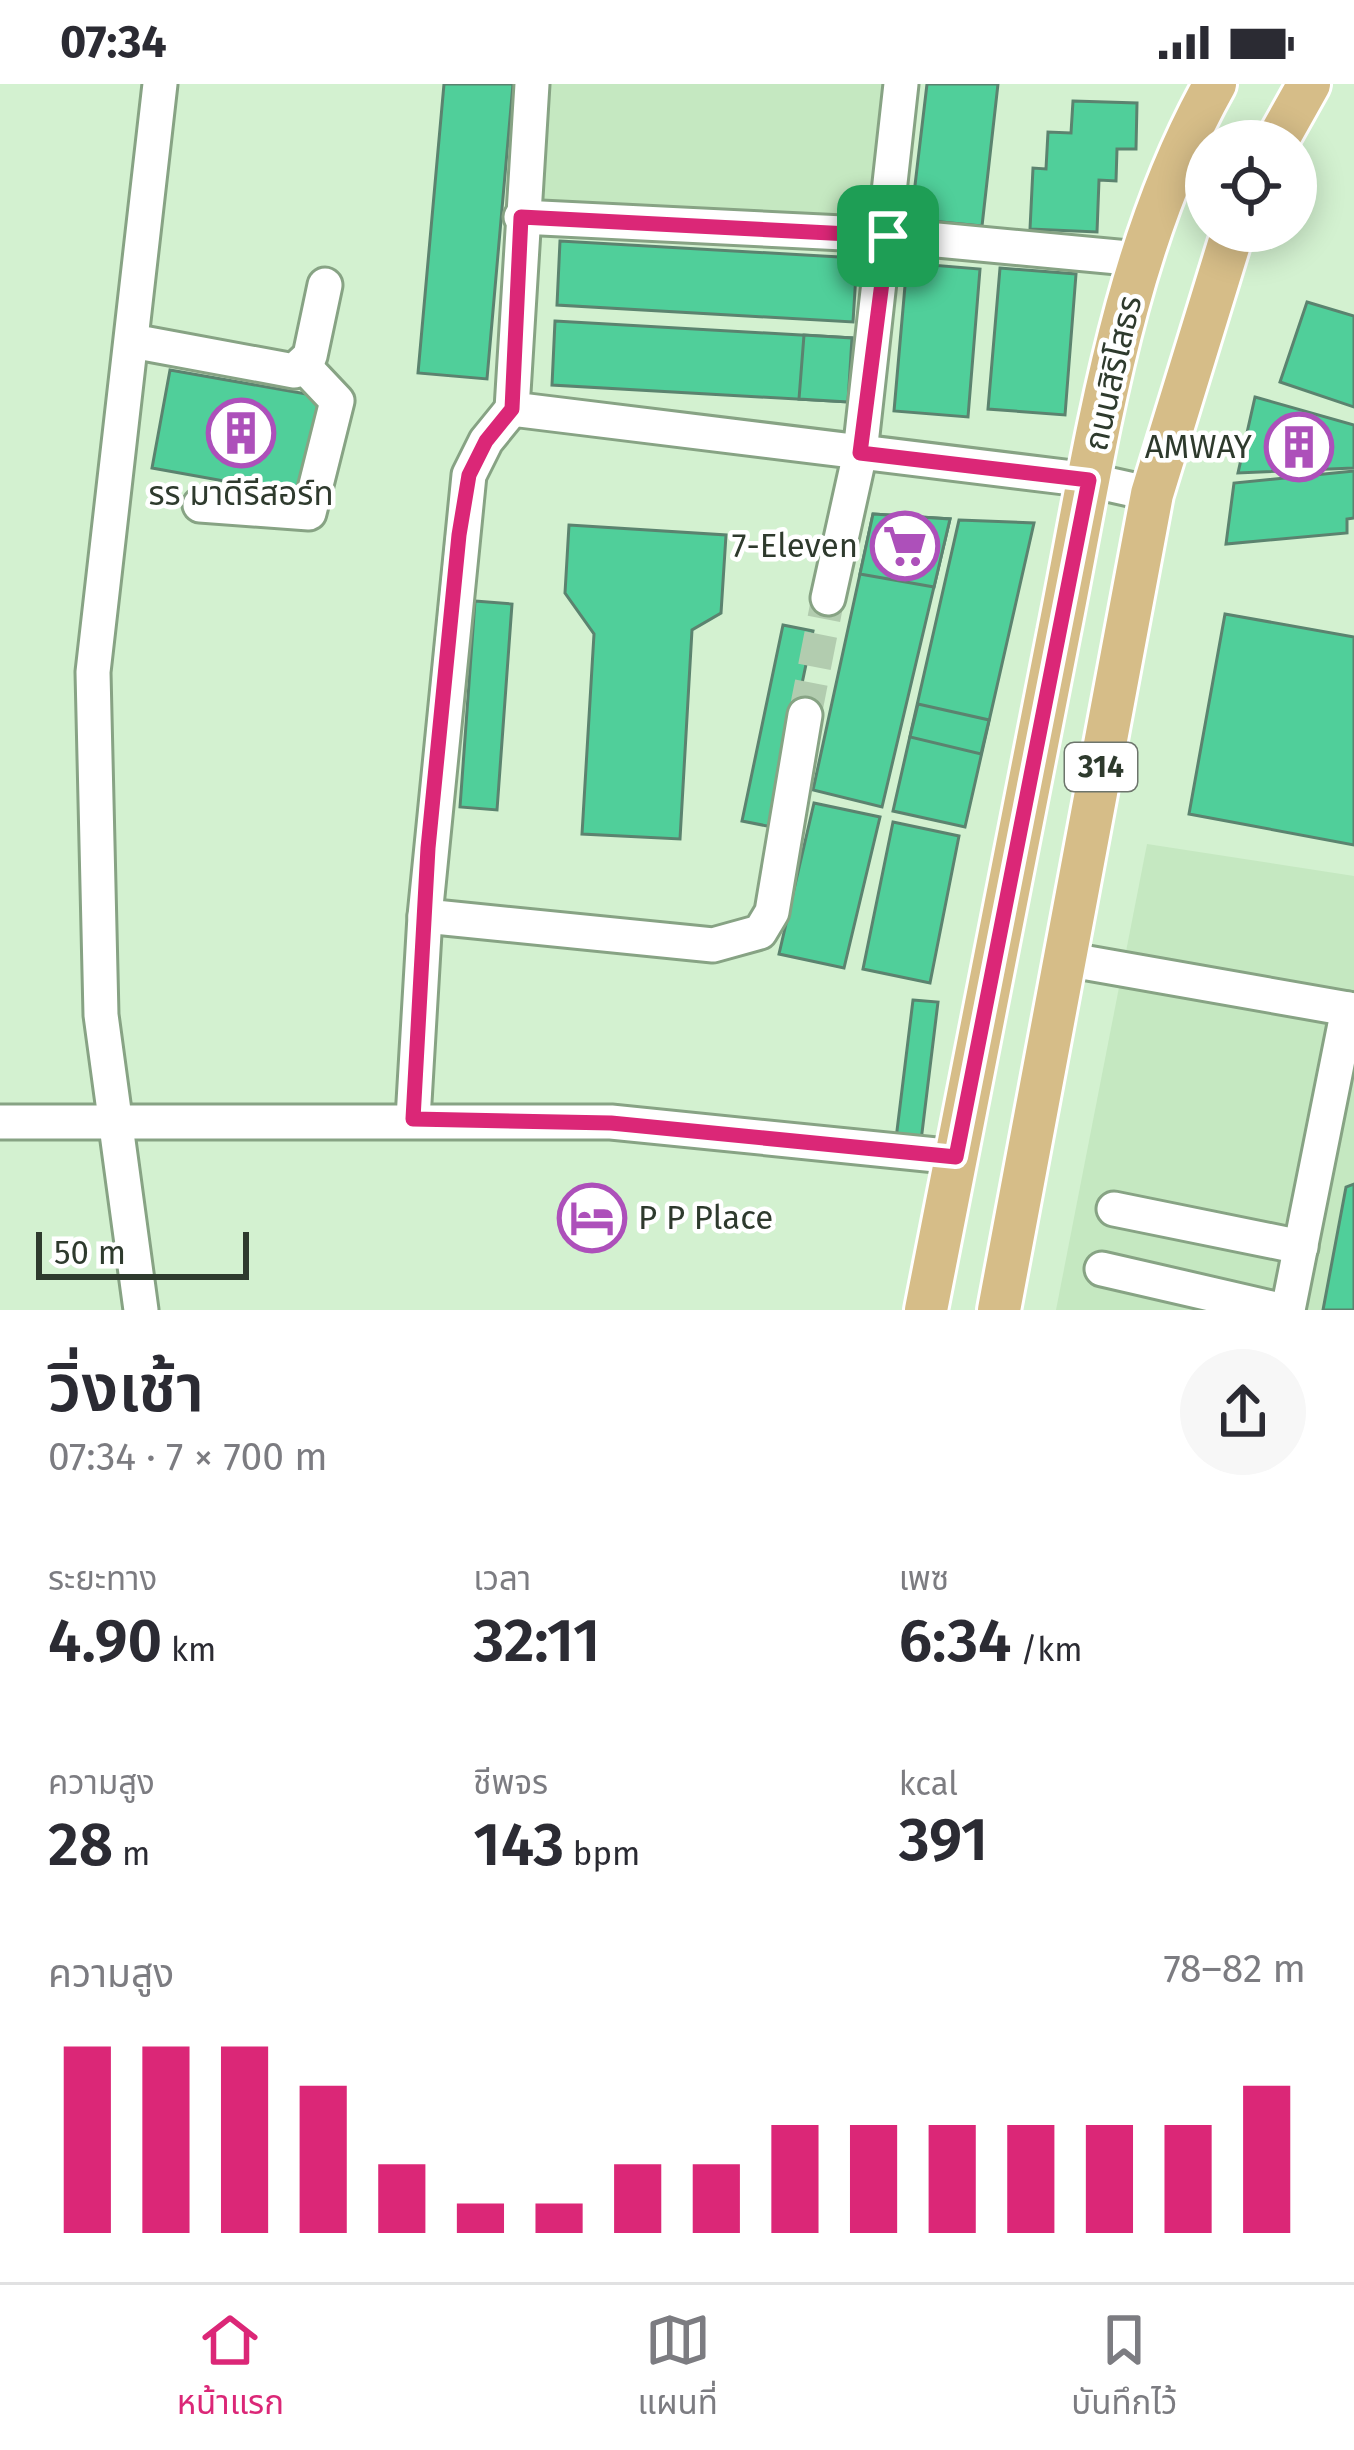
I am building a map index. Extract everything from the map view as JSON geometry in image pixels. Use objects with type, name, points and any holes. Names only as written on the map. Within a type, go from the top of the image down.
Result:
[{"type":"main road","points":[[1289,120],[1309,84]]},
{"type":"main road","name":"ถนนสิริโสธร","points":[[926,1310],[1089,480],[1139,259],[1170,173],[1210,85]]},
{"type":"main road","name":"ถนนสิริโสธร","points":[[999,1310],[1152,494],[1227,252]]},
{"type":"street","points":[[141,1310],[101,1015],[100,797],[92,701],[160,84]]},
{"type":"street","points":[[413,1119],[424,916],[469,475],[486,441],[512,409],[532,84]]},
{"type":"street","points":[[828,598],[860,453],[902,84]]},
{"type":"street","points":[[521,217],[888,236],[1139,259]]},
{"type":"street","points":[[132,341],[283,371],[303,365],[310,356],[325,285]]},
{"type":"street","points":[[200,505],[309,513],[338,401],[303,365]]},
{"type":"street","points":[[512,409],[1089,480],[1152,494]]},
{"type":"street","points":[[424,916],[713,945],[760,932],[772,912],[806,715]]},
{"type":"street","points":[[1065,959],[1351,1010],[1284,1310],[1102,1270]]},
{"type":"street","points":[[0,1122],[413,1119],[611,1123],[956,1157]]},
{"type":"street","points":[[1114,1209],[1301,1247]]},
{"type":"shaded area","points":[[550,84],[892,84],[880,221],[539,201]]},
{"type":"shaded area","points":[[1147,844],[1354,876],[1354,1310],[1056,1310]]},
{"type":"building","points":[[444,84],[513,84],[487,379],[418,373]]},
{"type":"building","points":[[927,84],[998,84],[982,226],[911,219]]},
{"type":"building","points":[[1073,101],[1137,103],[1136,149],[1117,149],[1116,181],[1099,180],[1097,232],[1030,229],[1033,168],[1046,169],[1048,132],[1071,133]]},
{"type":"building","points":[[560,241],[857,258],[853,322],[557,305]]},
{"type":"building","points":[[907,263],[980,269],[968,417],[894,411]]},
{"type":"building","points":[[1000,268],[1076,274],[1065,415],[988,409]]},
{"type":"building","points":[[1307,302],[1354,316],[1354,407],[1280,382]]},
{"type":"building","points":[[555,321],[852,338],[848,402],[552,385]]},
{"type":"building","points":[[804,335],[852,338],[848,402],[799,399]]},
{"type":"building","name":"รร มาดีรีสอร์ท","points":[[170,370],[329,398],[313,497],[152,468]]},
{"type":"building","name":"AMWAY","points":[[1255,397],[1354,425],[1354,468],[1238,473]]},
{"type":"building","points":[[1354,471],[1354,518],[1347,519],[1347,533],[1226,544],[1234,483]]},
{"type":"building","points":[[873,514],[950,519],[882,807],[813,790]]},
{"type":"building","name":"7-Eleven","points":[[873,514],[950,519],[934,587],[860,574]]},
{"type":"building","points":[[959,520],[1034,523],[965,827],[893,811]]},
{"type":"building","points":[[569,525],[726,535],[721,613],[692,630],[680,839],[582,834],[594,634],[565,593]]},
{"type":"building","points":[[475,601],[512,604],[497,810],[460,807]]},
{"type":"building","points":[[1225,614],[1354,637],[1354,845],[1189,814]]},
{"type":"building","points":[[783,625],[813,631],[772,827],[742,821]]},
{"type":"building","points":[[918,704],[989,720],[981,754],[910,737]]},
{"type":"building","points":[[814,803],[880,817],[844,968],[779,954]]},
{"type":"building","points":[[893,822],[959,836],[930,983],[863,969]]},
{"type":"building","points":[[913,1000],[938,1002],[921,1141],[896,1139]]},
{"type":"building","points":[[1354,1184],[1354,1310],[1323,1310],[1346,1187]]},
{"type":"tunnel","points":[[805,715],[828,598]]},
{"type":"place","name":"รร มาดีรีสอร์ท","points":[[241,433]]},
{"type":"place","name":"AMWAY","points":[[1299,447]]},
{"type":"place","name":"7-Eleven","points":[[905,546]]},
{"type":"place","name":"P P Place","points":[[592,1218]]},
{"type":"route","points":[[521,217],[888,236],[860,453],[1089,480],[956,1157],[611,1123],[413,1119],[428,848],[459,535],[469,475],[486,441],[512,409],[521,217]]}]
